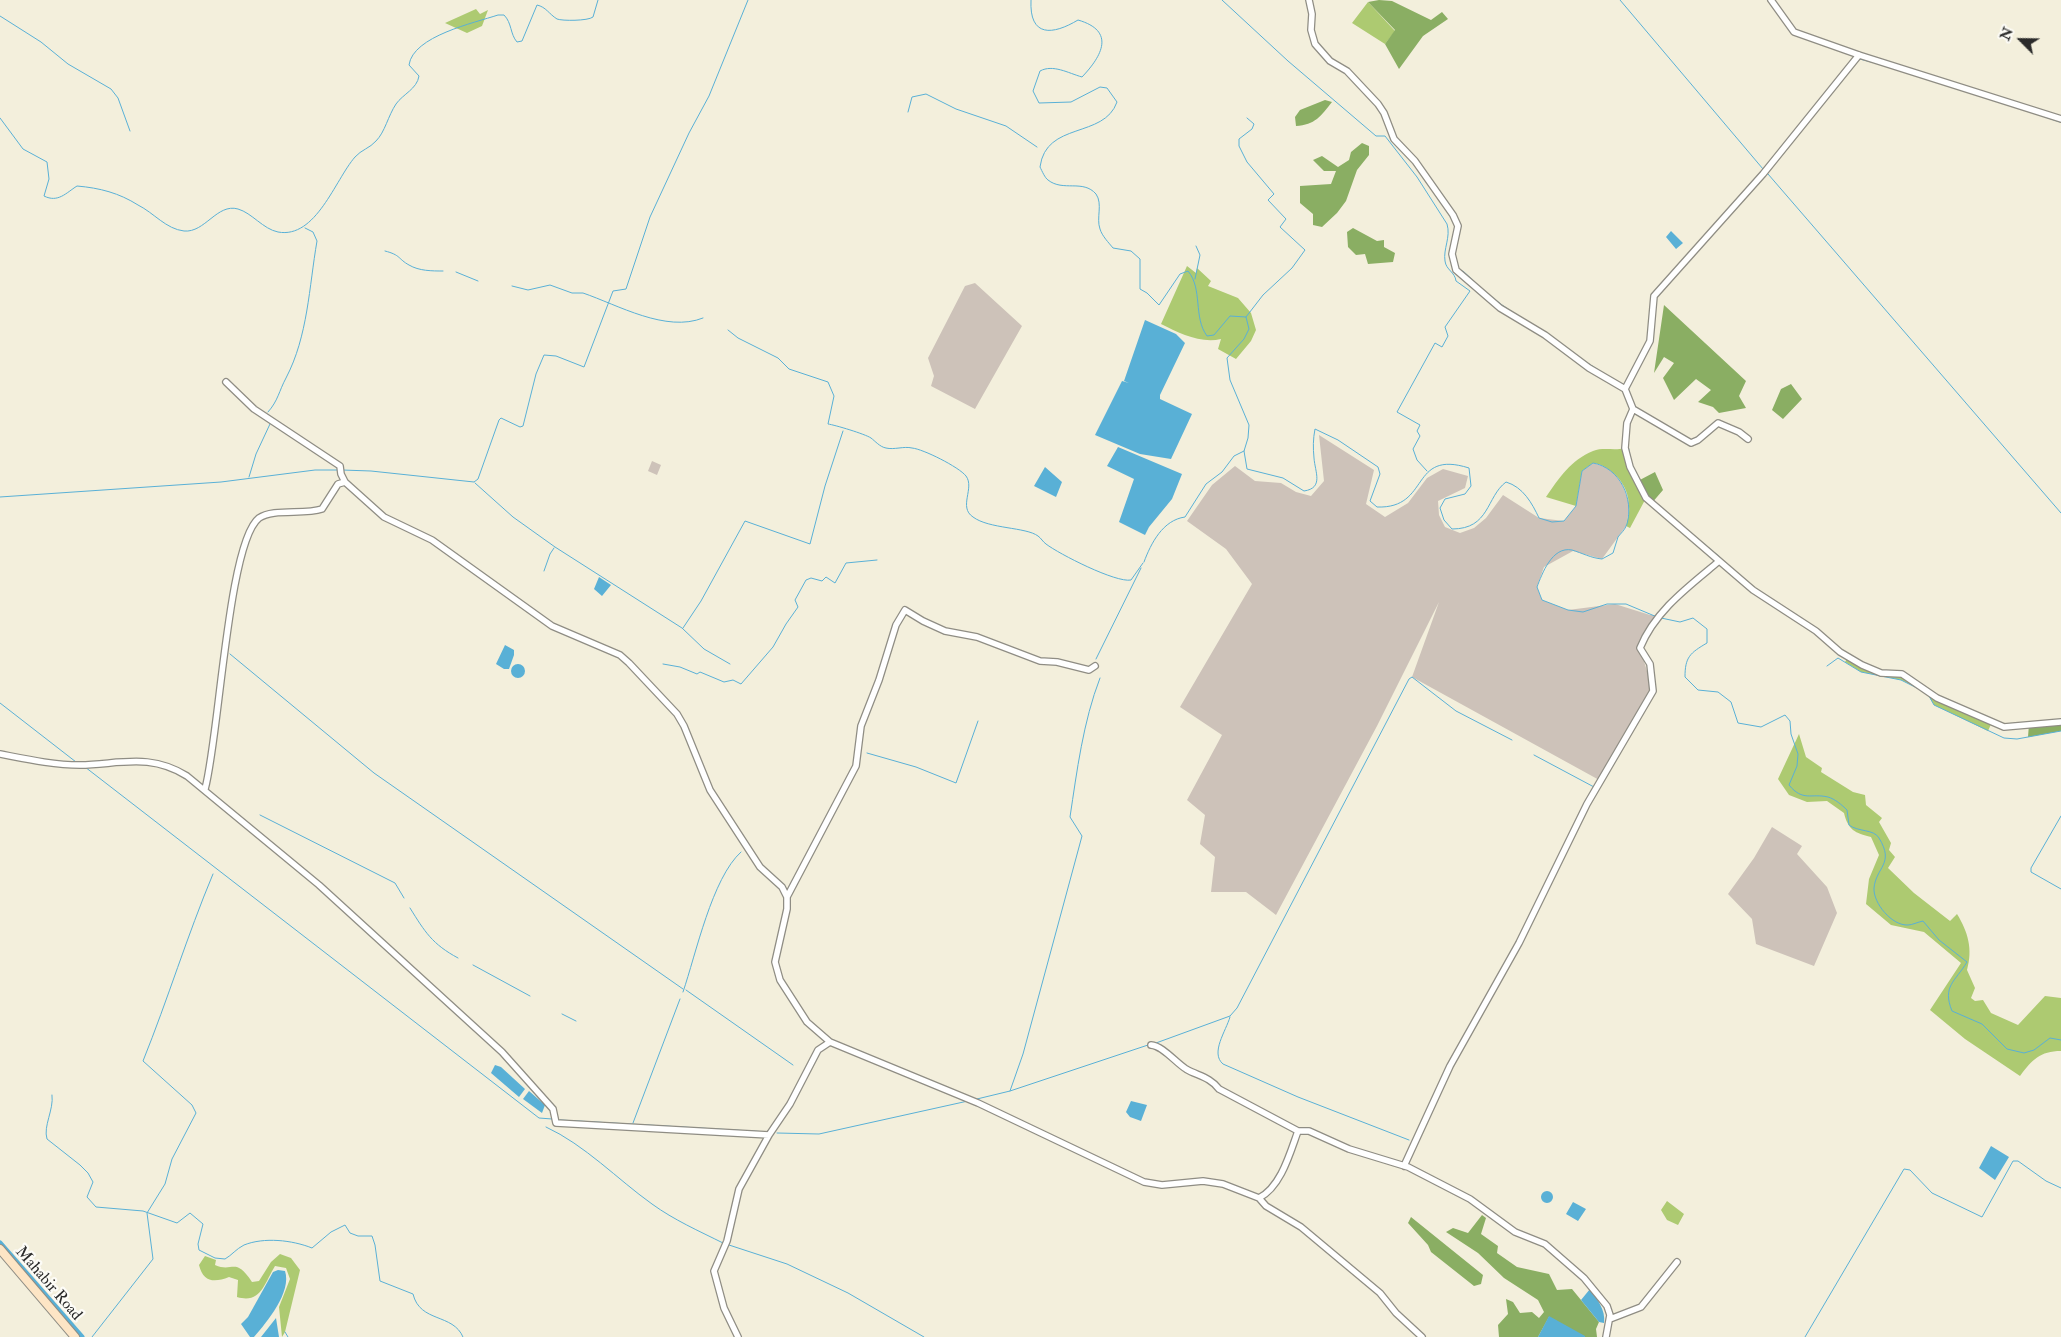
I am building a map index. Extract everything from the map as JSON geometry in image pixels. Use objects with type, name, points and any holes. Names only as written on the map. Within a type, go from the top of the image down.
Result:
[{"type":"street","points":[[1309,0],[1312,14],[1311,30],[1315,44],[1330,61],[1347,71],[1378,104],[1384,113],[1394,139],[1415,161],[1453,215],[1458,226],[1452,254],[1456,270],[1500,308],[1545,335],[1589,368],[1625,389],[1633,408],[1691,443],[1698,440],[1718,423],[1739,432],[1748,439]]},
{"type":"street","points":[[1771,0],[1794,32],[1859,55],[2061,119]]},
{"type":"street","points":[[1625,389],[1650,341],[1654,296],[1763,174],[1859,55]]},
{"type":"street","points":[[226,382],[254,409],[340,466],[345,482],[384,517],[432,540],[542,620],[564,633],[602,647],[630,663],[677,714],[684,726],[710,790],[760,867],[782,887],[787,897]]},
{"type":"street","points":[[1633,408],[1624,437],[1630,467],[1636,482],[1651,504],[1753,590],[1816,631],[1845,656],[1871,670],[1902,674],[1937,698],[2004,727],[2061,722]]},
{"type":"street","points":[[205,789],[216,724],[232,591],[249,533],[257,520],[264,515],[273,513],[302,513],[322,509],[338,484],[345,482]]},
{"type":"street","points":[[1404,1166],[1450,1066],[1519,943],[1587,804],[1653,691],[1650,664],[1640,648],[1664,609],[1718,562]]},
{"type":"street","points":[[1095,666],[1089,670],[1057,662],[1040,661],[977,637],[945,631],[923,622],[905,610],[896,625],[862,726],[856,766],[787,897],[785,918],[776,950],[775,962],[780,980],[807,1022],[830,1042],[978,1103],[1144,1182],[1162,1185],[1203,1181],[1223,1184],[1259,1198],[1266,1206],[1301,1227],[1380,1293],[1396,1313],[1422,1337]]},
{"type":"street","points":[[0,754],[78,765],[120,762],[162,763],[173,767],[205,789],[320,885],[502,1052],[552,1109],[556,1123],[769,1135]]},
{"type":"street","points":[[738,1337],[724,1308],[714,1271],[727,1242],[739,1189],[769,1135],[790,1104],[818,1050],[830,1042]]},
{"type":"street","points":[[1151,1045],[1158,1046],[1185,1069],[1214,1082],[1219,1088],[1298,1131],[1309,1130],[1350,1149],[1404,1166],[1470,1199],[1515,1232],[1545,1244],[1584,1278],[1607,1306],[1610,1319],[1606,1337]]},
{"type":"street","points":[[1259,1198],[1268,1194],[1286,1164],[1298,1131]]},
{"type":"street","name":"Mahabir Road","points":[[0,1249],[75,1337]]},
{"type":"street","points":[[1610,1319],[1641,1307],[1677,1262]]},
{"type":"shaded area","points":[[975,283],[1022,326],[975,409],[931,386],[934,376],[928,358],[965,286]]},
{"type":"shaded area","points":[[1319,435],[1374,470],[1366,504],[1385,517],[1408,503],[1427,478],[1443,469],[1468,476],[1465,488],[1438,501],[1439,515],[1445,527],[1460,533],[1474,528],[1486,518],[1503,495],[1539,518],[1564,521],[1576,506],[1582,471],[1593,463],[1611,469],[1622,484],[1630,505],[1626,526],[1602,559],[1573,551],[1544,567],[1537,587],[1542,600],[1568,610],[1615,604],[1650,615],[1660,615],[1640,648],[1653,691],[1601,781],[1412,677],[1439,602],[1377,726],[1276,915],[1246,892],[1211,892],[1215,857],[1200,844],[1205,815],[1187,800],[1222,735],[1180,707],[1252,584],[1226,549],[1187,521],[1212,485],[1235,466],[1255,481],[1281,483],[1296,492],[1311,496],[1324,481]]},
{"type":"shaded area","points":[[652,461],[661,465],[657,475],[648,471]]},
{"type":"shaded area","points":[[1772,827],[1802,846],[1797,854],[1827,887],[1837,913],[1814,966],[1756,944],[1752,919],[1728,894],[1754,858]]},
{"type":"green space","points":[[1379,0],[1392,1],[1431,20],[1442,12],[1448,19],[1423,36],[1399,69],[1385,44],[1395,30],[1368,2]]},
{"type":"green space","points":[[1368,2],[1395,31],[1385,44],[1352,23]]},
{"type":"green space","points":[[476,9],[480,14],[488,10],[482,26],[467,33],[445,23]]},
{"type":"green space","points":[[1325,100],[1332,102],[1321,115],[1313,122],[1296,126],[1295,117],[1300,110]]},
{"type":"green space","points":[[1362,143],[1369,146],[1369,155],[1357,170],[1346,201],[1337,213],[1322,227],[1313,225],[1313,214],[1300,203],[1300,186],[1331,184],[1336,171],[1324,171],[1313,160],[1322,156],[1338,167],[1349,160],[1351,152]]},
{"type":"green space","points":[[1353,228],[1377,241],[1384,240],[1384,247],[1395,253],[1393,262],[1368,264],[1365,254],[1356,255],[1348,247],[1347,232]]},
{"type":"green space","points":[[1187,266],[1196,273],[1197,268],[1211,281],[1208,286],[1238,298],[1251,313],[1256,330],[1251,341],[1236,359],[1218,349],[1221,339],[1198,339],[1161,324]]},
{"type":"green space","points":[[1664,305],[1746,381],[1739,396],[1746,408],[1719,413],[1713,407],[1698,402],[1711,390],[1696,379],[1674,400],[1663,378],[1674,363],[1664,357],[1654,373]]},
{"type":"green space","points":[[1791,384],[1802,399],[1783,419],[1772,410],[1781,389]]},
{"type":"green space","points":[[1625,448],[1646,498],[1630,528],[1626,526],[1629,509],[1628,498],[1623,484],[1613,472],[1600,465],[1593,463],[1582,471],[1576,506],[1546,497],[1566,470],[1578,459],[1597,450]]},
{"type":"green space","points":[[1655,472],[1663,490],[1651,504],[1636,482]]},
{"type":"green space","points":[[1848,657],[1871,670],[1902,674],[1937,698],[1992,722],[1988,731],[1934,705],[1928,695],[1901,680],[1861,672],[1845,662]]},
{"type":"green space","points":[[2061,722],[2061,731],[2028,737],[2029,724]]},
{"type":"green space","points":[[1799,734],[1806,757],[1822,768],[1821,772],[1853,792],[1865,795],[1866,805],[1882,818],[1879,822],[1891,843],[1889,850],[1895,857],[1888,868],[1914,893],[1950,921],[1957,914],[1964,927],[1968,941],[1970,955],[1967,970],[1975,988],[1971,998],[1975,1001],[1983,1000],[1991,1013],[2018,1025],[2045,996],[2061,998],[2061,1051],[2047,1053],[2037,1058],[2020,1076],[1965,1039],[1930,1010],[1961,963],[1924,932],[1891,925],[1866,904],[1869,879],[1879,855],[1871,837],[1853,830],[1844,813],[1827,801],[1807,802],[1789,795],[1778,779]]},
{"type":"green space","points":[[1667,1201],[1684,1214],[1678,1225],[1667,1220],[1661,1210]]},
{"type":"green space","points":[[1482,1215],[1486,1218],[1481,1234],[1498,1246],[1497,1253],[1517,1267],[1549,1274],[1557,1290],[1572,1289],[1599,1322],[1596,1329],[1597,1337],[1585,1337],[1549,1317],[1538,1337],[1499,1337],[1498,1325],[1508,1314],[1506,1299],[1513,1302],[1520,1313],[1532,1312],[1539,1318],[1544,1312],[1538,1300],[1504,1278],[1478,1253],[1446,1232],[1453,1228],[1468,1233]]},
{"type":"green space","points":[[1411,1217],[1483,1275],[1481,1284],[1474,1286],[1431,1252],[1428,1245],[1408,1223]]},
{"type":"green space","points":[[280,1254],[291,1258],[300,1270],[285,1332],[282,1337],[279,1307],[290,1279],[286,1268],[275,1266],[261,1291],[252,1298],[245,1298],[237,1297],[238,1280],[229,1277],[210,1280],[203,1275],[199,1265],[205,1256],[216,1260],[215,1265],[221,1267],[238,1267],[252,1282],[259,1281],[271,1262]]},
{"type":"water","points":[[1671,231],[1683,243],[1676,249],[1666,237]]},
{"type":"water","points":[[1145,320],[1176,334],[1185,343],[1160,395],[1160,399],[1192,414],[1171,459],[1140,454],[1095,435],[1122,381],[1129,383],[1124,381]]},
{"type":"water","points":[[1118,447],[1182,474],[1172,499],[1149,527],[1145,535],[1119,522],[1134,479],[1107,466]]},
{"type":"water","points":[[1045,467],[1062,482],[1056,497],[1034,486]]},
{"type":"water","points":[[599,577],[611,585],[602,596],[594,589]]},
{"type":"water","points":[[505,645],[514,650],[509,669],[504,669],[496,664]]},
{"type":"water","points":[[515,664],[521,664],[525,671],[521,678],[515,678],[511,674],[511,668]]},
{"type":"water","points":[[495,1065],[501,1067],[525,1089],[519,1097],[491,1073]]},
{"type":"water","points":[[529,1091],[545,1105],[542,1113],[523,1099]]},
{"type":"water","points":[[1131,1101],[1147,1105],[1141,1121],[1130,1117],[1126,1112]]},
{"type":"water","points":[[1991,1146],[2009,1157],[1995,1180],[1979,1168]]},
{"type":"water","points":[[1547,1191],[1553,1197],[1547,1203],[1541,1197]]},
{"type":"water","points":[[1573,1202],[1586,1209],[1578,1221],[1566,1214]]},
{"type":"water","points":[[278,1270],[285,1271],[285,1288],[282,1297],[254,1337],[250,1337],[241,1324],[248,1317],[273,1272]]},
{"type":"water","points":[[1590,1289],[1602,1309],[1604,1323],[1599,1322],[1581,1300]]},
{"type":"water","points":[[1549,1316],[1585,1336],[1585,1337],[1538,1337]]},
{"type":"water","points":[[276,1318],[279,1337],[261,1337]]},
{"type":"waterway","points":[[0,118],[23,149],[47,162],[49,179],[44,196],[49,198],[58,198],[77,186],[85,187],[124,197],[178,230],[184,231],[198,228],[217,214],[231,208],[243,211],[273,230],[291,232],[303,226],[314,217],[355,157],[379,137],[396,104],[418,81],[419,76],[409,65],[413,55],[421,46],[446,32],[498,15],[504,15],[517,42],[522,41],[537,5],[557,19],[581,20],[593,17],[598,0]]},
{"type":"waterway","points":[[342,470],[371,471],[474,482],[478,479],[499,420],[501,418],[520,427],[523,426],[536,374],[544,355],[556,356],[584,367],[613,291],[626,289],[650,217],[689,133],[709,96],[748,0]]},
{"type":"waterway","points":[[1031,0],[1031,12],[1038,27],[1044,30],[1060,29],[1078,20],[1090,25],[1097,31],[1101,37],[1102,45],[1100,53],[1082,77],[1050,68],[1040,71],[1033,91],[1039,103],[1071,102],[1100,87],[1107,88],[1117,102],[1110,114],[1100,121],[1064,136],[1053,143],[1044,153],[1040,167],[1046,178],[1060,185],[1085,187],[1096,194],[1099,202],[1099,225],[1102,234],[1113,248],[1131,251],[1140,259],[1140,289],[1159,305],[1180,274],[1188,271],[1193,278],[1200,320],[1207,336],[1214,335],[1230,316],[1246,317],[1249,329],[1244,339],[1227,358],[1230,380],[1249,425],[1244,451],[1247,469],[1283,478],[1304,491],[1314,487],[1317,479],[1313,451],[1315,429],[1338,440],[1378,467],[1380,474],[1370,501],[1377,507],[1394,505],[1406,499],[1428,473],[1437,466],[1450,464],[1469,468],[1471,486],[1465,494],[1445,499],[1440,508],[1444,520],[1452,529],[1464,528],[1474,524],[1481,518],[1499,488],[1506,482],[1522,492],[1530,501],[1539,518],[1552,522],[1564,521],[1576,506],[1582,471],[1593,463],[1602,466],[1611,471],[1623,486],[1628,504],[1627,524],[1618,537],[1613,553],[1602,559],[1590,557],[1572,550],[1559,552],[1549,562],[1537,587],[1542,600],[1568,610],[1583,612],[1607,604],[1626,604],[1657,617]]},
{"type":"waterway","points":[[1222,0],[1288,61],[1376,136],[1385,136],[1417,177],[1447,224],[1446,264],[1456,281],[1470,291],[1445,327],[1448,336],[1442,347],[1435,343],[1397,412],[1420,425],[1417,431],[1420,436],[1413,449],[1417,460],[1427,471]]},
{"type":"waterway","points":[[1620,0],[1763,169]]},
{"type":"waterway","points":[[0,16],[41,42],[68,64],[111,89],[118,98],[130,131]]},
{"type":"waterway","points":[[1860,59],[1871,62]]},
{"type":"waterway","points":[[908,112],[912,97],[926,94],[956,109],[1006,126],[1037,147]]},
{"type":"waterway","points":[[2027,111],[2060,122]]},
{"type":"waterway","points":[[1246,317],[1263,295],[1292,268],[1305,250],[1280,227],[1286,219],[1268,200],[1274,194],[1247,162],[1239,146],[1239,139],[1252,129],[1254,124],[1247,118]]},
{"type":"waterway","points":[[1768,174],[2061,513]]},
{"type":"waterway","points":[[268,412],[276,400],[293,362],[307,311],[317,241],[313,232],[305,228]]},
{"type":"waterway","points":[[1195,279],[1200,255],[1196,246]]},
{"type":"waterway","points":[[385,251],[394,254],[413,267],[430,271],[443,271]]},
{"type":"waterway","points":[[1463,271],[1479,286]]},
{"type":"waterway","points":[[456,272],[478,281]]},
{"type":"waterway","points":[[512,286],[528,290],[550,285],[572,293],[583,293],[642,316],[658,320],[689,322],[703,318]]},
{"type":"waterway","points":[[1482,289],[1502,305],[1566,348]]},
{"type":"waterway","points":[[728,330],[738,338],[778,358],[789,369],[828,382],[834,396],[828,424],[868,436],[884,447],[892,449],[917,449],[949,463],[962,472],[966,476],[969,486],[967,508],[969,513],[980,521],[1032,533],[1053,549],[1075,561],[1101,573],[1124,580],[1131,580],[1143,563]]},
{"type":"waterway","points":[[1586,362],[1608,376]]},
{"type":"waterway","points":[[249,477],[256,454],[270,424]]},
{"type":"waterway","points":[[683,628],[701,601],[745,521],[810,544],[825,486],[843,431]]},
{"type":"waterway","points":[[1628,445],[1630,456]]},
{"type":"waterway","points":[[1144,562],[1154,540],[1164,528],[1177,519],[1185,517],[1206,484],[1222,472],[1234,456],[1244,451]]},
{"type":"waterway","points":[[0,497],[221,482],[315,470],[337,470]]},
{"type":"waterway","points":[[475,483],[513,517],[555,547],[682,628],[704,649],[730,664]]},
{"type":"waterway","points":[[1666,512],[1721,558]]},
{"type":"waterway","points":[[544,571],[554,548]]},
{"type":"waterway","points":[[663,664],[680,667],[697,674],[700,672],[724,682],[733,680],[741,684],[773,647],[798,607],[795,600],[806,580],[811,578],[822,581],[826,577],[835,583],[846,563],[877,560]]},
{"type":"waterway","points":[[1096,659],[1141,568]]},
{"type":"waterway","points":[[1661,618],[1680,622],[1693,618],[1707,629],[1707,643],[1696,650],[1687,660],[1685,677],[1698,690],[1718,692],[1731,702],[1738,723],[1761,727],[1785,715],[1790,721],[1791,734],[1798,754],[1797,766],[1789,785],[1803,795],[1822,796],[1833,799],[1847,810],[1849,825],[1877,835],[1885,854],[1885,860],[1875,881],[1874,888],[1880,907],[1890,918],[1902,924],[1910,925],[1923,921],[1939,940],[1967,962],[1949,990],[1948,996],[1952,1011],[1982,1024],[2007,1049],[2024,1053],[2034,1050],[2050,1038],[2061,1040]]},
{"type":"waterway","points":[[230,654],[374,773],[683,989]]},
{"type":"waterway","points":[[1827,666],[1838,658],[1861,672],[1901,680],[1917,688]]},
{"type":"waterway","points":[[1156,1043],[1230,1016],[1237,1008],[1409,679],[1412,677],[1456,711],[1512,740]]},
{"type":"waterway","points":[[1010,1091],[1023,1054],[1082,836],[1070,817],[1085,729],[1100,678]]},
{"type":"waterway","points":[[1929,696],[1934,705],[2004,738],[2017,739],[2061,731]]},
{"type":"waterway","points":[[0,703],[76,762]]},
{"type":"waterway","points":[[867,753],[916,767],[956,783],[978,721]]},
{"type":"waterway","points":[[1534,755],[1594,787]]},
{"type":"waterway","points":[[85,767],[539,1118],[552,1119]]},
{"type":"waterway","points":[[260,815],[395,883],[404,898]]},
{"type":"waterway","points":[[2061,816],[2031,868],[2031,872],[2061,889]]},
{"type":"waterway","points":[[683,992],[713,898],[731,864],[741,852]]},
{"type":"waterway","points":[[92,1337],[153,1259],[147,1213],[165,1184],[172,1159],[196,1113],[192,1105],[143,1061],[213,874]]},
{"type":"waterway","points":[[410,908],[430,937],[442,948],[458,958]]},
{"type":"waterway","points":[[473,965],[530,996]]},
{"type":"waterway","points":[[686,990],[793,1065]]},
{"type":"waterway","points":[[633,1123],[680,999]]},
{"type":"waterway","points":[[562,1014],[576,1021]]},
{"type":"waterway","points":[[1230,1017],[1218,1048],[1219,1059],[1223,1064],[1298,1097],[1409,1140]]},
{"type":"waterway","points":[[977,1099],[1010,1091],[1148,1045]]},
{"type":"waterway","points":[[52,1095],[52,1106],[46,1129],[47,1139],[88,1173],[93,1182],[87,1197],[96,1207],[143,1211],[177,1223],[190,1213],[203,1224],[198,1244],[199,1250],[215,1258],[225,1259],[244,1245],[260,1241],[287,1241],[312,1248],[331,1232],[345,1225],[350,1233],[358,1236],[372,1236],[380,1281],[413,1294],[422,1310],[452,1324],[463,1337]]},
{"type":"waterway","points":[[777,1133],[819,1134],[968,1101]]},
{"type":"waterway","points":[[560,1120],[768,1132]]},
{"type":"waterway","points":[[546,1127],[574,1143],[660,1210],[723,1243]]},
{"type":"waterway","points":[[1805,1337],[1904,1169],[1910,1170],[1932,1193],[1982,1217],[2013,1161],[2018,1161],[2046,1181],[2061,1188]]},
{"type":"waterway","points":[[0,1243],[82,1337]]},
{"type":"waterway","points":[[729,1245],[787,1264],[848,1293],[924,1337]]},
{"type":"waterway","points":[[285,1332],[288,1337]]}]
